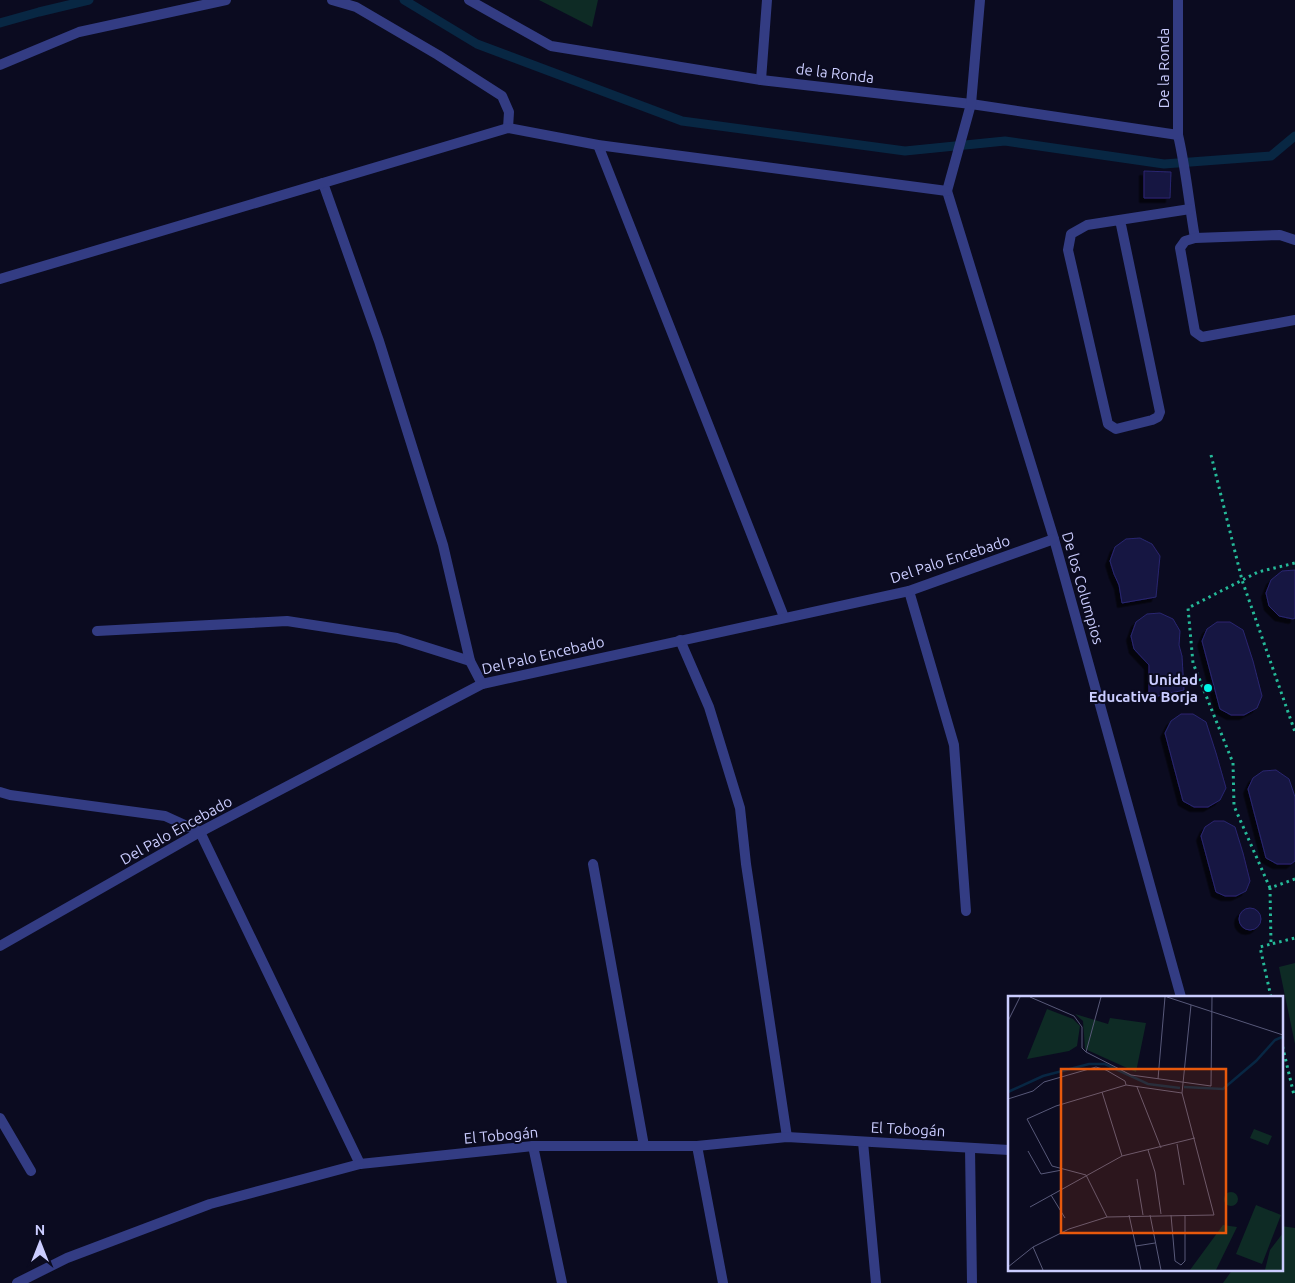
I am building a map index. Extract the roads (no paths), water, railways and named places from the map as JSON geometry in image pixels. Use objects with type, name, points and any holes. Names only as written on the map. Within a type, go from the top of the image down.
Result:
[{"type":"street","points":[[0,65],[79,32],[226,0]]},
{"type":"street","points":[[332,0],[356,7],[438,55],[502,96],[509,112],[508,128]]},
{"type":"street","name":"de la Ronda","points":[[469,0],[551,46],[761,80],[971,104],[1178,135]]},
{"type":"street","points":[[761,80],[767,0]]},
{"type":"street","points":[[0,279],[508,128],[598,145],[947,191],[971,104],[980,0]]},
{"type":"street","name":"De la Ronda","points":[[1178,0],[1178,135],[1187,175],[1195,238]]},
{"type":"street","points":[[598,145],[784,617]]},
{"type":"street","points":[[323,183],[379,341],[443,545],[470,661],[482,684]]},
{"type":"street","name":"De los Columpios","points":[[947,191],[1054,539],[1181,996]]},
{"type":"street","points":[[1120,220],[1160,412],[1158,417],[1152,420],[1116,429],[1108,424],[1068,250],[1071,234],[1087,225],[1190,208]]},
{"type":"street","points":[[1295,240],[1280,235],[1195,238],[1185,241],[1180,248],[1195,332],[1202,337],[1295,320]]},
{"type":"street","name":"Del Palo Encebado","points":[[0,946],[200,832],[482,684],[909,591],[1054,539]]},
{"type":"street","points":[[909,591],[954,745],[966,911]]},
{"type":"street","points":[[97,630],[287,622],[396,638],[470,661]]},
{"type":"street","points":[[680,640],[709,707],[740,808],[746,864],[787,1137]]},
{"type":"street","points":[[3,795],[164,816],[200,832],[360,1164]]},
{"type":"street","points":[[593,864],[644,1146]]},
{"type":"street","points":[[0,1118],[31,1172]]},
{"type":"street","name":"El Tobogán","points":[[17,1283],[67,1258],[210,1204],[360,1164],[533,1146],[697,1146],[787,1137],[1008,1150]]},
{"type":"street","points":[[863,1142],[876,1283]]},
{"type":"street","points":[[533,1146],[562,1283]]},
{"type":"street","points":[[697,1146],[723,1283]]},
{"type":"street","points":[[970,1148],[972,1283]]},
{"type":"waterway","points":[[0,23],[89,0]]},
{"type":"waterway","points":[[404,0],[477,44],[682,121],[905,151],[1005,141],[1164,164],[1271,156],[1295,136]]},
{"type":"place","name":"Unidad Educativa Borja","points":[[1208,688]]}]
